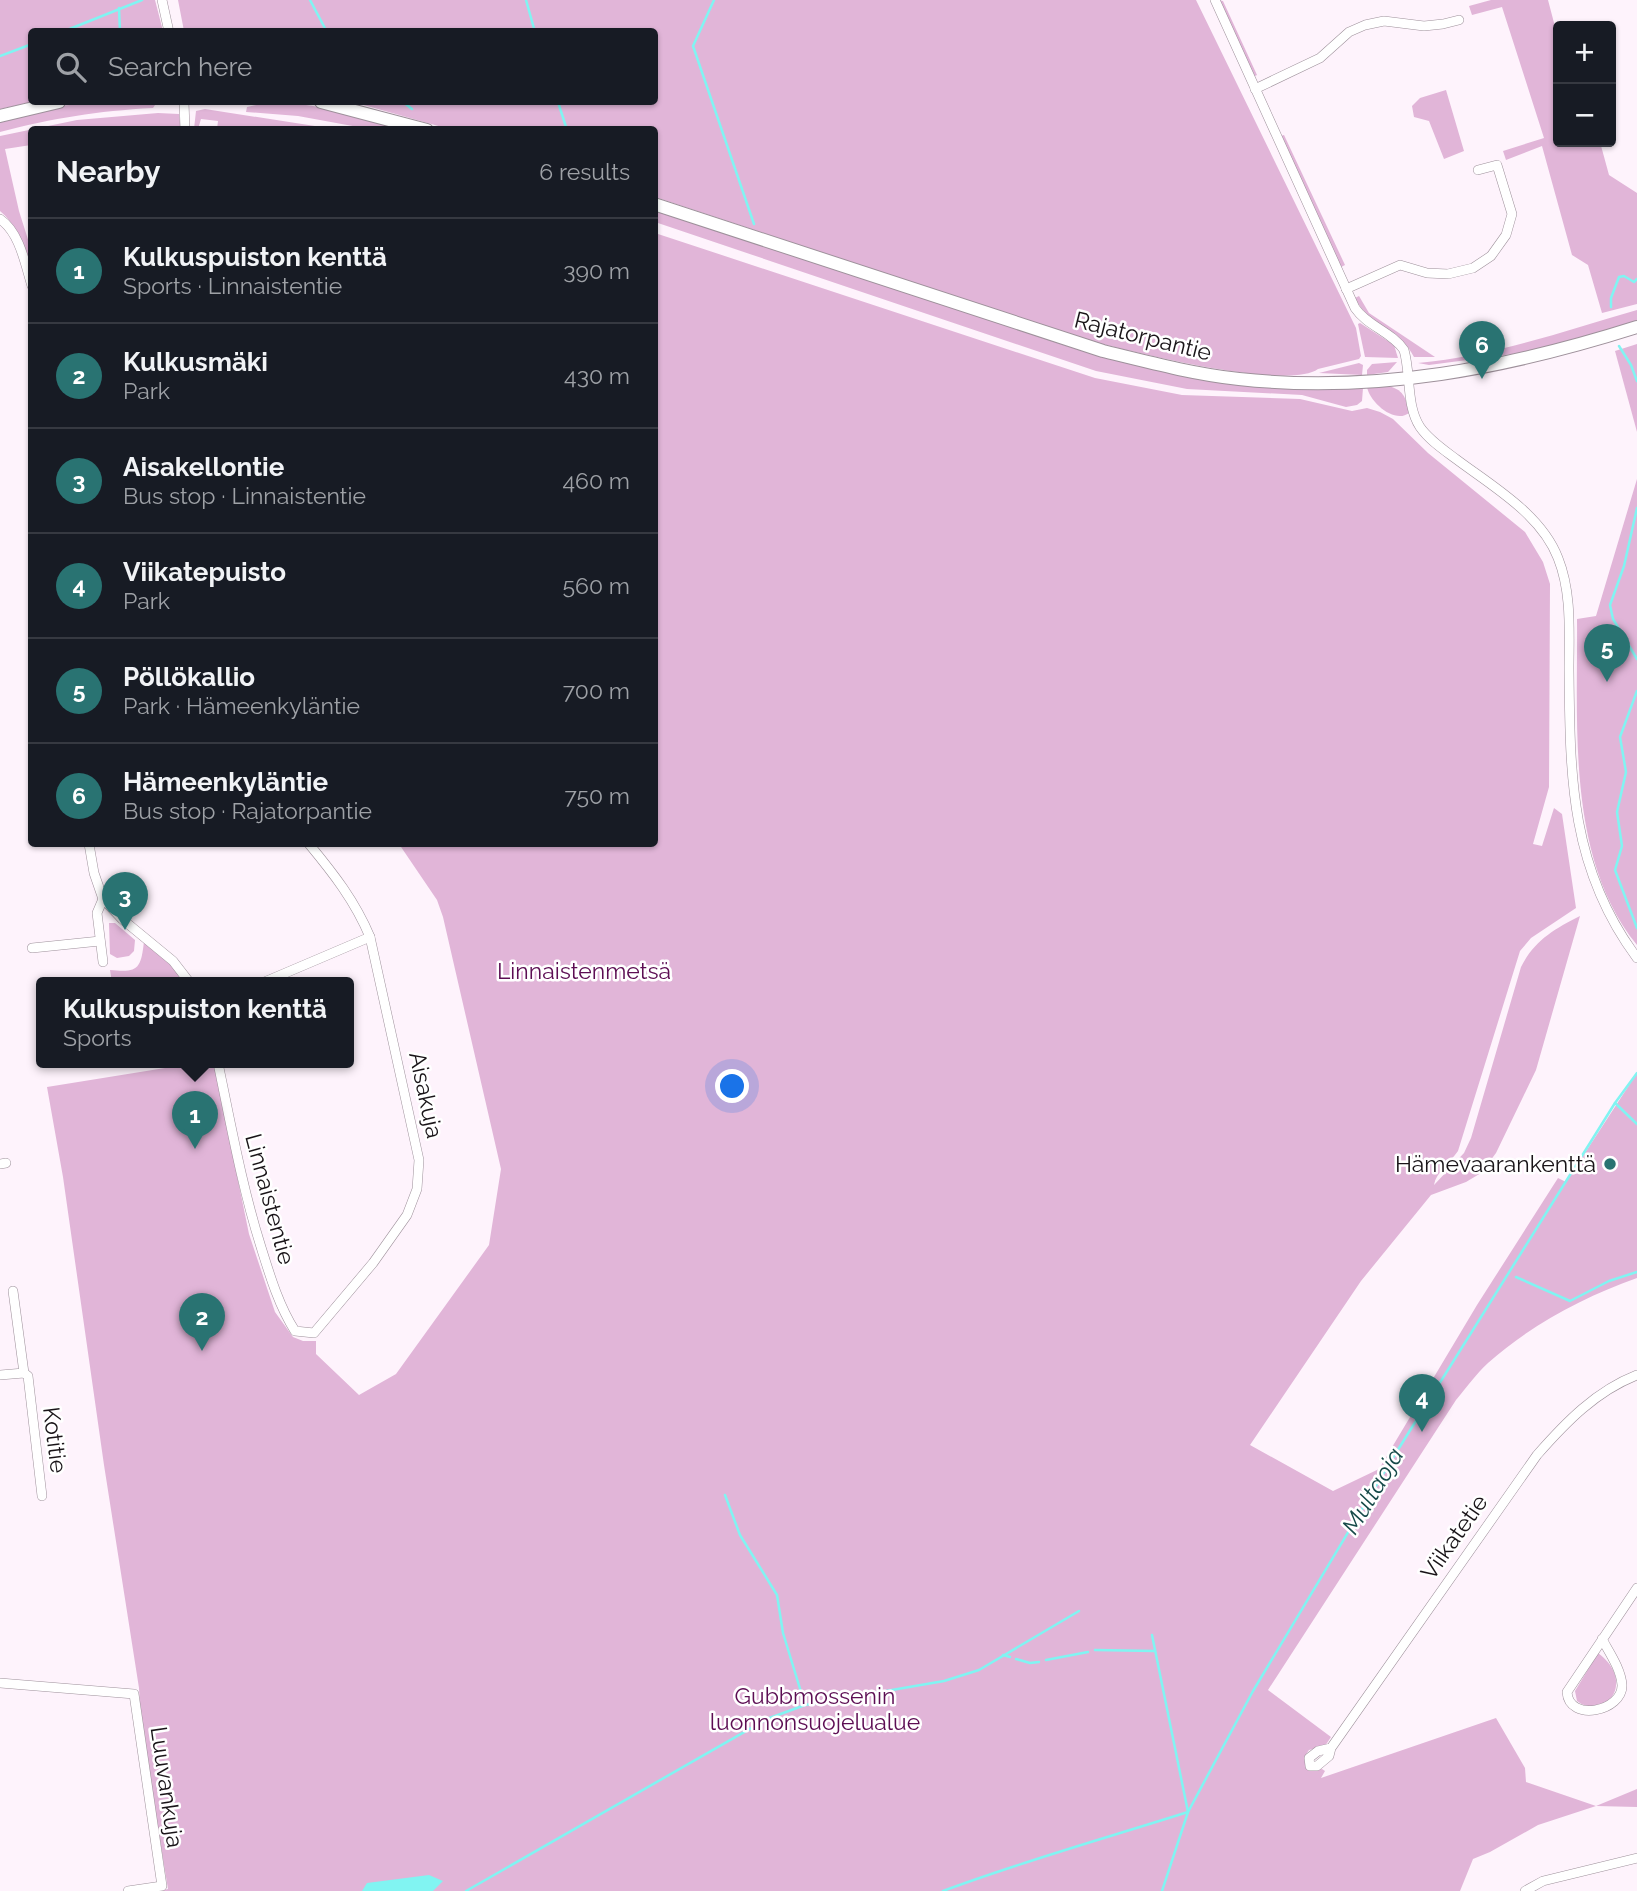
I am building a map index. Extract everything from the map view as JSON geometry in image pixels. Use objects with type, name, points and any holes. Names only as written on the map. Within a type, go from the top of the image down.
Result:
[{"type":"main road","points":[[0,116],[46,105]]},
{"type":"main road","points":[[332,105],[412,126]]},
{"type":"main road","name":"Rajatorpantie","points":[[658,205],[1038,331],[1166,366],[1239,379],[1329,383],[1410,379],[1556,352],[1637,327]]},
{"type":"street","points":[[162,0],[168,28]]},
{"type":"street","points":[[1215,0],[1359,314],[1402,346],[1410,379],[1414,415],[1425,432],[1529,517],[1548,540],[1558,559],[1569,607],[1570,752],[1579,828],[1592,875],[1604,902],[1617,929],[1637,958]]},
{"type":"street","points":[[1255,89],[1320,58],[1349,32],[1365,25],[1384,21],[1414,26],[1434,25],[1459,20]]},
{"type":"street","points":[[184,105],[185,126]]},
{"type":"street","points":[[1346,289],[1400,265],[1427,274],[1448,274],[1473,268],[1491,256],[1506,235],[1512,214],[1497,165],[1478,170]]},
{"type":"street","points":[[0,219],[7,224],[19,245],[28,273]]},
{"type":"street","points":[[90,847],[94,873],[103,899],[122,919],[173,961],[185,977]]},
{"type":"street","name":"Aisakuja","points":[[305,1334],[314,1333],[373,1263],[407,1215],[417,1189],[419,1160],[370,937],[353,902],[311,847]]},
{"type":"street","points":[[103,899],[97,913],[103,962]]},
{"type":"street","points":[[276,977],[370,937]]},
{"type":"street","points":[[32,948],[100,941]]},
{"type":"street","name":"Linnaistentie","points":[[219,1068],[248,1202],[267,1266],[286,1317],[295,1331],[305,1334]]},
{"type":"street","name":"Kotitie","points":[[13,1291],[24,1373],[28,1376],[43,1496]]},
{"type":"street","points":[[0,1375],[24,1373]]},
{"type":"street","name":"Viikatetie","points":[[1331,1748],[1537,1455],[1566,1423],[1590,1402],[1603,1392],[1637,1375]]},
{"type":"street","points":[[1602,1639],[1619,1674],[1622,1687],[1613,1702],[1597,1710],[1582,1711],[1568,1700],[1567,1692],[1602,1639],[1637,1588]]},
{"type":"street","name":"Luuvankuja","points":[[0,1683],[134,1694],[162,1886],[128,1891]]},
{"type":"street","points":[[1525,1891],[1544,1881],[1637,1858]]},
{"type":"green space","points":[[0,0],[155,0],[162,28],[28,28],[28,103],[0,109]]},
{"type":"green space","points":[[178,0],[1196,0],[1356,328],[1361,356],[1359,359],[1300,375],[1273,375],[1165,359],[1079,338],[658,198],[658,126],[438,126],[364,105],[658,105],[658,28],[183,28]]},
{"type":"green space","points":[[1218,0],[1223,1],[1257,75],[1253,77]]},
{"type":"green space","points":[[1491,0],[1548,0],[1554,21],[1553,147],[1601,147],[1609,175],[1637,193],[1637,304],[1602,313],[1588,265],[1572,255],[1542,146],[1506,160],[1503,151],[1544,138],[1502,7],[1472,15],[1469,6]]},
{"type":"green space","points":[[1446,90],[1464,151],[1444,159],[1429,121],[1414,117],[1412,106],[1420,98]]},
{"type":"green space","points":[[155,105],[153,108],[76,116],[0,132],[0,120],[57,106]]},
{"type":"green space","points":[[301,105],[396,126],[353,126],[298,116],[246,112],[247,107]]},
{"type":"green space","points":[[205,109],[315,126],[217,126],[218,121],[201,119],[199,126],[194,126],[196,111]]},
{"type":"green space","points":[[158,113],[179,114],[180,126],[48,126],[77,120]]},
{"type":"green space","points":[[28,130],[28,145],[5,149],[28,240],[28,267],[17,233],[0,211],[0,136]]},
{"type":"green space","points":[[1284,135],[1345,265],[1341,267],[1280,136]]},
{"type":"green space","points":[[658,211],[1076,349],[1142,367],[1274,387],[1363,388],[1362,401],[1346,407],[1302,395],[1187,389],[1096,371],[658,223]]},
{"type":"green space","points":[[658,234],[1095,378],[1182,395],[1300,399],[1352,411],[1367,408],[1393,419],[1428,453],[1525,532],[1543,562],[1550,584],[1549,787],[1533,844],[1542,846],[1554,808],[1562,814],[1576,908],[1531,938],[1520,951],[1458,1151],[1440,1172],[1434,1185],[1464,1153],[1471,1138],[1521,967],[1532,950],[1546,937],[1580,916],[1536,1070],[1496,1153],[1481,1173],[1466,1182],[1431,1195],[1361,1281],[1250,1445],[1333,1491],[1379,1469],[1477,1305],[1558,1178],[1566,1182],[1637,1073],[1637,1278],[1577,1303],[1540,1324],[1479,1372],[1456,1400],[1268,1690],[1331,1737],[1325,1746],[1309,1750],[1305,1756],[1317,1770],[1325,1771],[1321,1778],[1496,1718],[1525,1768],[1526,1782],[1596,1806],[1538,1825],[1473,1859],[1460,1891],[159,1891],[168,1889],[141,1725],[139,1688],[63,1177],[47,1087],[165,1068],[215,1068],[249,1234],[275,1312],[293,1337],[303,1341],[316,1341],[316,1354],[359,1395],[396,1374],[489,1245],[501,1169],[437,900],[401,847],[658,847]]},
{"type":"green space","points":[[1359,296],[1369,313],[1435,357],[1414,357],[1401,340],[1368,315],[1355,298]]},
{"type":"green space","points":[[1637,310],[1637,322],[1535,351],[1429,365],[1418,363],[1501,349]]},
{"type":"green space","points":[[1358,324],[1394,345],[1398,358],[1365,357]]},
{"type":"green space","points":[[1637,344],[1637,432],[1615,351]]},
{"type":"green space","points":[[1397,362],[1388,372],[1367,375],[1372,364]]},
{"type":"green space","points":[[1359,363],[1363,365],[1362,375],[1319,373]]},
{"type":"green space","points":[[1387,386],[1397,389],[1403,395],[1409,413],[1403,416],[1390,414],[1378,405],[1367,387]]},
{"type":"green space","points":[[1637,479],[1637,945],[1614,910],[1598,872],[1587,832],[1578,746],[1577,619],[1596,616]]},
{"type":"green space","points":[[109,923],[115,923],[135,940],[134,951],[129,956],[117,958],[110,954]]},
{"type":"green space","points":[[144,941],[168,960],[180,977],[111,977],[110,970],[132,970],[141,958]]},
{"type":"green space","points":[[1598,1653],[1609,1664],[1616,1686],[1613,1696],[1606,1703],[1588,1706],[1577,1701],[1575,1691]]},
{"type":"green space","points":[[1637,1789],[1637,1807],[1596,1806]]},
{"type":"water","points":[[429,1875],[443,1881],[433,1891],[362,1891],[367,1883]]},
{"type":"waterway","points":[[72,28],[142,0]]},
{"type":"waterway","points":[[310,0],[325,28]]},
{"type":"waterway","points":[[526,0],[534,28]]},
{"type":"waterway","points":[[714,0],[693,46],[754,224]]},
{"type":"waterway","points":[[119,8],[120,28]]},
{"type":"waterway","points":[[0,56],[28,46]]},
{"type":"waterway","points":[[407,105],[412,109]]},
{"type":"waterway","points":[[559,105],[566,126]]},
{"type":"waterway","name":"Multaoja","points":[[1611,307],[1611,298],[1619,277],[1624,276],[1634,282],[1637,279]]},
{"type":"waterway","name":"Multaoja","points":[[1619,346],[1637,381]]},
{"type":"waterway","name":"Multaoja","points":[[1637,508],[1624,566],[1610,605],[1613,619],[1637,659]]},
{"type":"waterway","name":"Multaoja","points":[[1637,691],[1620,737],[1626,772],[1617,812],[1622,846],[1615,870],[1637,928]]},
{"type":"waterway","name":"Multaoja","points":[[1162,1891],[1188,1812],[1253,1691],[1389,1464],[1615,1103],[1637,1073]]},
{"type":"waterway","points":[[1615,1103],[1637,1124]]},
{"type":"waterway","points":[[1516,1277],[1570,1301],[1609,1281],[1637,1272]]},
{"type":"waterway","points":[[725,1495],[740,1535],[777,1595],[783,1633],[805,1705]]},
{"type":"waterway","points":[[466,1891],[767,1719],[805,1705],[944,1681],[979,1670],[1079,1611]]},
{"type":"waterway","points":[[943,1891],[1188,1812],[1152,1635]]},
{"type":"waterway","points":[[1095,1650],[1155,1651]]},
{"type":"waterway","points":[[1046,1660],[1088,1652]]},
{"type":"waterway","points":[[1003,1655],[1010,1657]]},
{"type":"waterway","points":[[1016,1659],[1030,1663],[1039,1662]]},
{"type":"place","name":"Hämeenkyläntie","points":[[1482,379]]},
{"type":"place","name":"Pöllökallio","points":[[1607,682]]},
{"type":"place","name":"Aisakellontie","points":[[125,930]]},
{"type":"place","name":"Kulkuspuiston kenttä","points":[[195,1149]]},
{"type":"place","name":"Hämevaarankenttä","points":[[1610,1164]]},
{"type":"place","name":"Kulkusmäki","points":[[202,1351]]},
{"type":"place","name":"Viikatepuisto","points":[[1422,1432]]},
{"type":"park label","name":"Linnaistenmetsä","points":[[584,971]]},
{"type":"park label","name":"Gubbmossenin luonnonsuojelualue","points":[[815,1709]]}]
